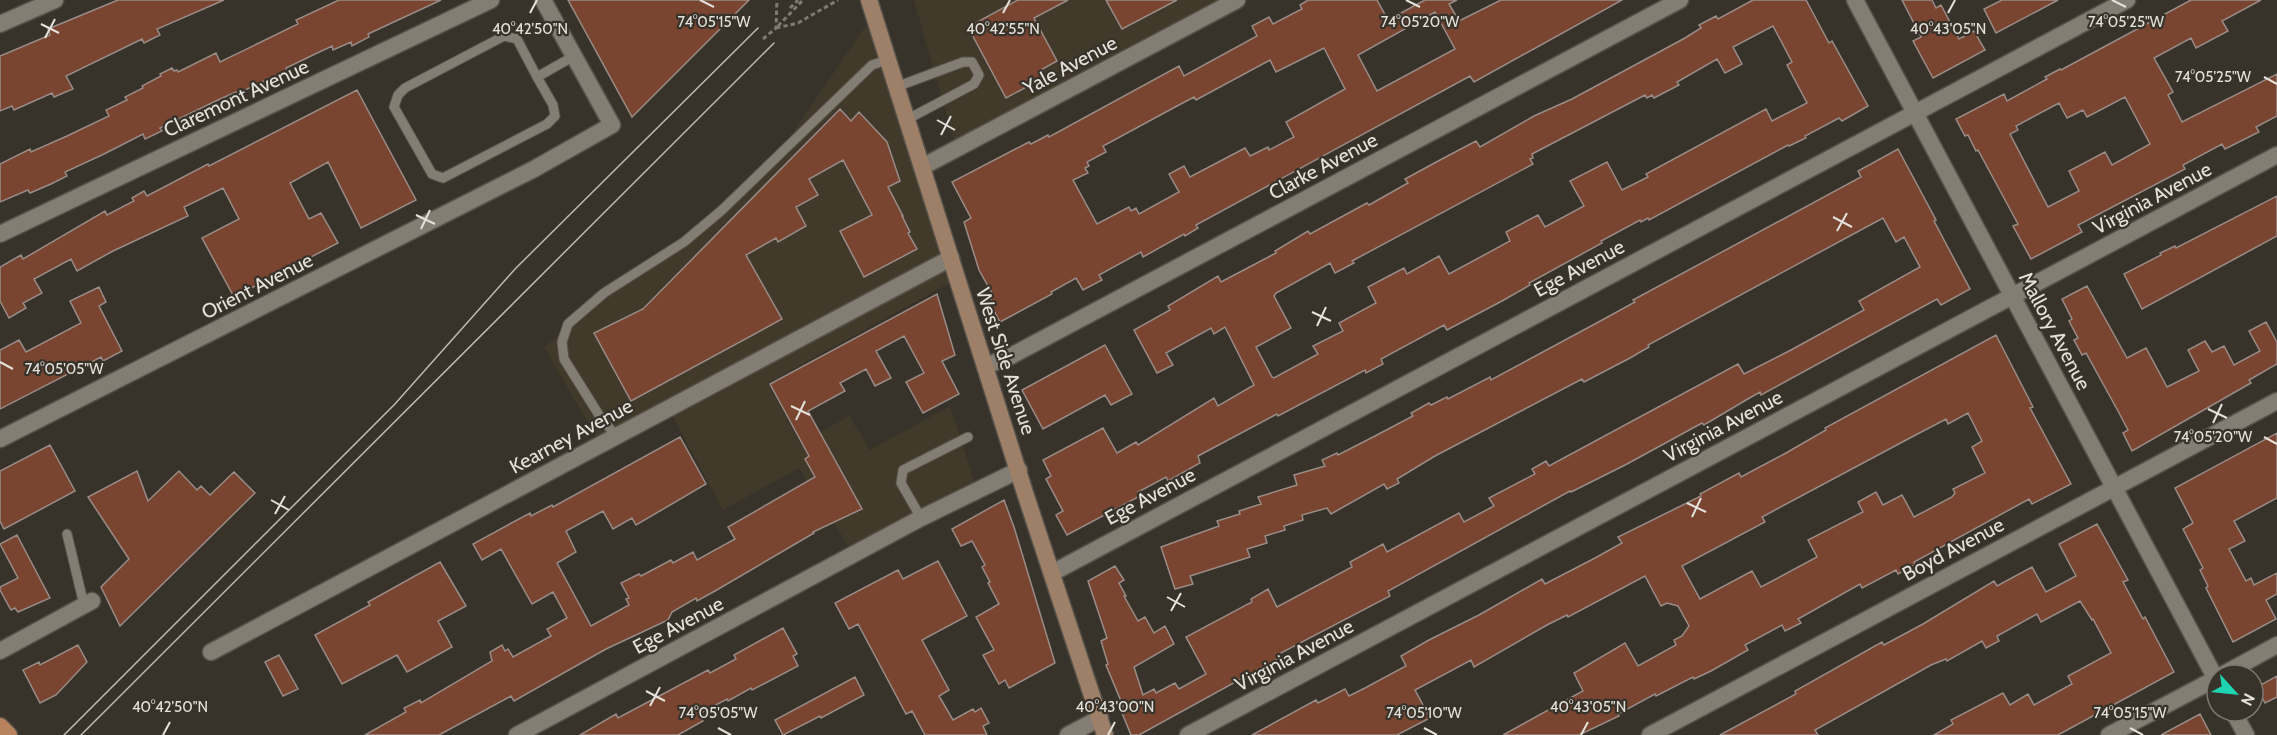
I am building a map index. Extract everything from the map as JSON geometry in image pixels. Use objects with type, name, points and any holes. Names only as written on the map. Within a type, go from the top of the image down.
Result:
[{"type":"main road","name":"West Side Avenue","points":[[869,0],[1105,735]]},
{"type":"main road","points":[[0,726],[9,735]]},
{"type":"street","points":[[0,24],[55,0]]},
{"type":"street","name":"Claremont Avenue","points":[[0,234],[490,0]]},
{"type":"street","points":[[543,0],[574,56]]},
{"type":"street","name":"Yale Avenue","points":[[922,167],[1237,0]]},
{"type":"street","name":"Clarke Avenue","points":[[985,366],[1009,357],[1680,0]]},
{"type":"street","name":"Mallory Avenue","points":[[1855,0],[2114,488],[2210,663]]},
{"type":"street","name":"Ege Avenue","points":[[1052,573],[2127,0]]},
{"type":"street","name":"Orient Avenue","points":[[0,440],[534,169],[612,125],[574,56]]},
{"type":"street","name":"Virginia Avenue","points":[[1188,735],[1213,729],[2277,155]]},
{"type":"street","name":"Kearney Avenue","points":[[211,652],[951,258]]},
{"type":"street","name":"Boyd Avenue","points":[[1650,735],[2277,401]]},
{"type":"street","name":"Ege Avenue","points":[[517,735],[921,518],[1019,471]]},
{"type":"street","points":[[0,651],[88,603]]},
{"type":"street","points":[[2245,663],[2277,645]]},
{"type":"street","points":[[2109,735],[2205,685]]},
{"type":"street","points":[[1068,735],[1100,718]]},
{"type":"lane","points":[[504,36],[513,36],[517,39],[537,77],[553,105],[555,116],[547,124],[443,178],[432,174],[394,107],[398,94],[405,88],[504,36]]},
{"type":"lane","points":[[537,77],[574,56]]},
{"type":"lane","points":[[616,436],[564,359],[562,342],[568,324],[604,293],[691,236],[722,210],[872,64],[887,60]]},
{"type":"lane","points":[[896,87],[963,62],[972,62],[979,75],[974,84],[906,120]]},
{"type":"lane","points":[[921,518],[901,483],[903,470],[968,437]]},
{"type":"lane","points":[[67,534],[88,603]]},
{"type":"path","points":[[776,28],[777,0]]},
{"type":"path","points":[[790,8],[798,0]]},
{"type":"path","points":[[763,39],[803,0]]},
{"type":"path","points":[[776,28],[798,23],[838,0]]},
{"type":"shaded area","points":[[914,0],[1238,0],[957,151]]},
{"type":"shaded area","points":[[867,24],[953,281],[768,383],[800,444],[849,416],[870,450],[950,406],[978,494],[858,561],[799,468],[723,510],[667,406],[599,441],[544,347],[770,166]]},
{"type":"building","points":[[118,0],[224,0],[157,29],[160,35],[144,43],[142,39],[66,76],[73,89],[54,97],[52,93],[14,110],[12,106],[0,111],[0,56],[50,35],[48,29]]},
{"type":"building","points":[[339,0],[441,0],[368,34],[369,37],[352,46],[351,42],[333,50],[332,46],[286,68],[289,73],[273,80],[272,77],[237,94],[236,92],[218,100],[160,128],[162,131],[145,139],[143,134],[65,172],[67,176],[51,184],[30,193],[28,190],[0,202],[0,164],[109,116],[106,110],[127,100],[125,97],[172,68],[178,72],[216,53],[220,62],[298,24],[296,20]]},
{"type":"building","points":[[568,0],[749,0],[632,117]]},
{"type":"building","points":[[1018,0],[1068,0],[1034,18],[1057,61],[1039,71],[1043,78],[1006,98],[968,27]]},
{"type":"building","points":[[1106,0],[1177,0],[1122,29]]},
{"type":"building","points":[[1308,0],[1377,0],[1388,20],[1425,0],[1457,0],[1449,4],[1459,21],[1501,0],[1622,0],[1474,82],[1470,76],[1196,225],[1198,228],[1185,236],[1184,234],[1143,257],[1141,252],[1099,275],[1102,280],[1083,290],[1076,278],[1051,292],[1052,294],[1000,322],[991,305],[993,303],[990,297],[993,295],[979,270],[964,222],[971,218],[952,182],[1029,142],[1031,144],[1048,135],[1049,137],[1179,66],[1184,76],[1257,36],[1252,26],[1269,17],[1273,24],[1302,9],[1300,5]],"holes":[[[1435,12],[1455,49],[1377,91],[1358,55]],[[1324,48],[1345,89],[1286,122],[1294,137],[1269,150],[1268,147],[1250,156],[1245,148],[1190,177],[1184,166],[1169,174],[1179,192],[1139,214],[1136,208],[1131,211],[1129,207],[1097,224],[1073,180],[1088,173],[1085,168],[1089,166],[1087,162],[1106,152],[1103,146],[1194,97],[1196,100],[1270,60],[1276,72]]]},
{"type":"building","points":[[1753,0],[1806,0],[1829,43],[1832,41],[1868,106],[1842,121],[1839,118],[1805,136],[1806,138],[1788,145],[1649,220],[1648,218],[1641,222],[1640,220],[1529,283],[1530,285],[1502,301],[1447,330],[1444,325],[1381,359],[1383,364],[1366,373],[1365,370],[1198,456],[1200,463],[1168,481],[1166,477],[1138,492],[1140,496],[1067,535],[1056,515],[1063,511],[1046,479],[1051,476],[1043,460],[1103,428],[1117,453],[1136,442],[1138,445],[1214,398],[1218,406],[1254,385],[1225,327],[1214,334],[1211,328],[1166,353],[1173,365],[1157,373],[1134,330],[1170,310],[1168,306],[1218,276],[1221,282],[1276,253],[1275,251],[1308,231],[1310,234],[1367,203],[1369,205],[1408,183],[1405,179],[1440,160],[1476,141],[1480,147],[1534,116],[1572,99],[1685,38],[1701,28],[1699,25],[1716,16],[1718,19]],"holes":[[[1773,26],[1792,62],[1787,65],[1807,103],[1772,121],[1766,109],[1646,174],[1648,177],[1622,190],[1607,162],[1570,181],[1584,206],[1545,227],[1538,215],[1506,232],[1510,241],[1449,274],[1439,256],[1407,274],[1404,268],[1368,287],[1376,303],[1339,323],[1343,331],[1313,346],[1318,354],[1272,377],[1256,347],[1291,328],[1274,296],[1276,293],[1330,263],[1335,273],[1354,263],[1352,261],[1533,164],[1530,159],[1533,158],[1532,154],[1645,95],[1647,98],[1652,95],[1654,98],[1679,85],[1677,82],[1717,59],[1725,73],[1742,64],[1733,47]]]},
{"type":"building","points":[[1902,0],[1932,0],[1936,8],[1941,5],[1959,39],[1974,31],[1985,50],[1933,78],[1913,41],[1921,37]]},
{"type":"building","points":[[2002,0],[2058,0],[1996,33],[1984,9]]},
{"type":"building","points":[[2191,0],[2261,0],[2222,21],[2228,31],[2196,48],[2191,38],[2154,58],[2173,92],[2168,95],[2182,122],[2277,74],[2277,116],[2256,127],[2259,132],[2225,149],[2222,144],[2183,165],[2185,169],[2078,225],[2082,232],[2031,259],[2013,226],[2018,224],[1978,150],[1976,151],[1968,135],[1965,136],[1956,119],[2004,94],[2007,101],[2047,79],[2045,77]],"holes":[[[2125,97],[2150,144],[2112,165],[2105,152],[2069,171],[2079,191],[2048,207],[2010,134],[2018,130],[2016,126],[2059,103],[2067,118],[2083,110],[2087,117]]]},
{"type":"building","points":[[357,90],[416,200],[361,228],[328,162],[290,183],[309,219],[321,213],[338,243],[234,297],[202,238],[239,219],[223,188],[184,207],[188,216],[113,251],[77,271],[71,259],[34,279],[42,293],[23,303],[26,308],[9,318],[0,301],[0,267],[21,255],[23,259],[105,211],[107,215],[134,201],[132,198],[144,191],[147,196]]},
{"type":"building","points":[[840,109],[851,121],[859,112],[887,142],[900,181],[888,187],[917,249],[864,277],[840,231],[872,215],[843,160],[809,179],[818,195],[796,207],[806,226],[778,242],[776,238],[746,255],[782,319],[631,401],[594,333],[643,309]]},
{"type":"building","points":[[1898,149],[1970,289],[1941,305],[1937,299],[1761,395],[1760,392],[1704,425],[1702,423],[1627,464],[1570,491],[1388,591],[1390,596],[1277,655],[1279,658],[1139,735],[1131,735],[1120,708],[1123,706],[1106,665],[1108,664],[1101,641],[1107,638],[1088,581],[1115,566],[1124,580],[1119,583],[1126,596],[1124,596],[1138,621],[1145,617],[1154,633],[1165,626],[1174,644],[1134,667],[1143,695],[1154,689],[1156,693],[1175,683],[1179,689],[1206,674],[1186,637],[1252,602],[1251,599],[1268,589],[1277,607],[1352,567],[1350,562],[1383,544],[1387,552],[1459,513],[1464,522],[1494,506],[1489,498],[1535,474],[1532,469],[1546,461],[1549,466],[1738,364],[1744,374],[1791,350],[1864,310],[1859,301],[1920,267],[1904,237],[1896,242],[1883,218],[1648,345],[1649,347],[1630,358],[1584,382],[1582,379],[1435,456],[1397,479],[1399,483],[1387,489],[1384,484],[1331,514],[1327,508],[1302,515],[1303,520],[1284,526],[1285,530],[1265,536],[1267,543],[1247,549],[1250,557],[1190,576],[1193,584],[1175,589],[1161,547],[1219,526],[1217,521],[1261,504],[1258,497],[1297,485],[1294,475],[1325,466],[1322,460],[1337,453],[1338,455],[1413,416],[1411,413],[1429,403],[1431,405],[1447,397],[1448,399],[1490,377],[1491,380],[1635,302],[1633,300],[1861,177],[1858,171]]},
{"type":"building","points":[[2277,196],[2277,236],[2142,309],[2124,274],[2161,255],[2160,253],[2175,246],[2176,248]]},
{"type":"building","points":[[2087,286],[2127,358],[2146,348],[2167,387],[2199,371],[2188,350],[2205,341],[2212,352],[2224,346],[2234,365],[2260,351],[2249,331],[2266,322],[2277,342],[2277,364],[2249,380],[2251,383],[2132,451],[2123,433],[2128,430],[2086,353],[2082,355],[2074,340],[2078,338],[2069,321],[2072,319],[2062,299]]},
{"type":"building","points":[[99,287],[106,302],[99,306],[122,351],[103,361],[101,357],[0,409],[0,350],[19,340],[26,352],[81,323],[70,301]]},
{"type":"building","points":[[937,294],[955,355],[942,361],[959,394],[923,413],[906,382],[924,373],[904,336],[876,351],[891,378],[875,386],[866,369],[840,383],[845,391],[808,411],[862,509],[813,532],[715,591],[697,601],[696,598],[672,612],[668,620],[606,649],[514,701],[511,696],[439,735],[365,735],[406,712],[404,708],[420,700],[421,703],[492,661],[490,652],[502,645],[505,651],[508,649],[513,657],[551,636],[547,629],[567,618],[553,592],[532,604],[501,549],[482,560],[473,544],[530,513],[531,516],[552,505],[553,507],[680,437],[706,484],[636,525],[632,518],[613,529],[603,511],[566,531],[576,552],[557,563],[591,626],[629,605],[626,599],[629,598],[621,583],[639,574],[641,576],[671,560],[673,563],[693,552],[697,560],[735,539],[728,527],[815,477],[805,459],[809,456],[770,384]]},
{"type":"building","points":[[1996,335],[2033,407],[2030,408],[2071,484],[2032,504],[2029,499],[1914,562],[1915,565],[1898,574],[1896,570],[1862,588],[1860,584],[1798,619],[1801,623],[1785,631],[1782,625],[1745,645],[1748,650],[1711,671],[1694,679],[1693,677],[1656,696],[1655,694],[1618,714],[1619,716],[1579,735],[1503,735],[1583,691],[1574,673],[1625,643],[1638,666],[1676,645],[1674,640],[1682,636],[1689,626],[1678,606],[1667,603],[1661,606],[1645,576],[1568,617],[1567,615],[1547,625],[1474,667],[1471,660],[1415,690],[1430,718],[1397,735],[1252,735],[1316,700],[1318,703],[1345,689],[1349,696],[1365,688],[1406,666],[1401,656],[1429,640],[1542,579],[1545,584],[1595,558],[1622,543],[1618,537],[1701,496],[1700,494],[1739,473],[1741,477],[1826,430],[1825,428]],"holes":[[[1968,413],[1982,441],[1972,447],[1985,473],[1953,489],[1955,493],[1952,497],[1914,517],[1902,495],[1883,505],[1876,492],[1858,502],[1863,512],[1808,540],[1817,557],[1761,587],[1752,571],[1700,599],[1682,566],[1765,522],[1762,517],[1946,419],[1948,424]]]},
{"type":"building","points":[[1105,345],[1132,394],[1111,405],[1105,395],[1043,429],[1022,390]]},
{"type":"building","points":[[2277,433],[2277,498],[2234,521],[2245,541],[2229,549],[2246,581],[2251,578],[2254,585],[2277,573],[2277,594],[2266,600],[2276,619],[2233,642],[2206,588],[2208,586],[2200,570],[2203,568],[2183,529],[2193,523],[2175,488]]},
{"type":"building","points":[[50,445],[75,491],[4,529],[0,521],[0,471]]},
{"type":"building","points":[[137,471],[148,501],[179,471],[197,490],[201,486],[210,495],[234,472],[255,493],[120,626],[101,587],[129,559],[88,497]]},
{"type":"building","points":[[1004,500],[1055,663],[1009,688],[1005,680],[999,684],[983,655],[994,650],[976,617],[999,604],[982,567],[985,565],[972,541],[961,546],[952,529]]},
{"type":"building","points":[[2097,524],[2128,580],[2123,582],[2143,619],[2145,617],[2174,672],[2058,735],[1934,735],[1953,724],[1951,720],[2003,693],[2010,705],[2028,694],[2034,705],[2072,684],[2068,676],[2111,653],[2093,619],[2080,601],[2041,622],[2037,614],[1997,636],[1999,641],[1986,648],[1982,641],[1947,661],[1946,659],[1931,665],[1815,730],[1818,735],[1720,735],[1796,694],[1795,691],[1882,642],[1884,645],[1923,624],[1994,581],[1997,586],[2032,567],[2046,592],[2076,576],[2059,544]]},
{"type":"building","points":[[17,535],[50,598],[18,612],[15,608],[11,610],[0,590],[0,587],[18,578],[0,544]]},
{"type":"building","points":[[938,561],[967,616],[922,640],[949,690],[939,696],[953,720],[973,709],[975,712],[981,708],[989,723],[983,726],[987,735],[925,735],[912,711],[906,714],[858,624],[849,629],[835,603],[898,570],[903,579]]},
{"type":"building","points":[[440,562],[466,606],[438,621],[452,647],[407,672],[397,655],[342,684],[315,635],[370,605],[368,602]]},
{"type":"building","points":[[783,628],[797,654],[793,656],[798,666],[699,714],[703,721],[678,735],[580,735],[616,714],[618,718],[708,670],[710,673],[736,659],[734,655]]},
{"type":"building","points":[[78,645],[87,662],[56,695],[40,703],[23,670],[39,662],[40,665]]},
{"type":"building","points":[[279,655],[298,689],[283,696],[265,662]]},
{"type":"building","points":[[2277,676],[2277,697],[2265,703],[2265,683]]},
{"type":"building","points":[[855,677],[864,695],[783,735],[775,720]]},
{"type":"building","points":[[2200,714],[2211,735],[2161,735]]},
{"type":"tram line","points":[[64,735],[394,405],[516,268],[758,28]]},
{"type":"tram line","points":[[81,735],[774,43]]}]
